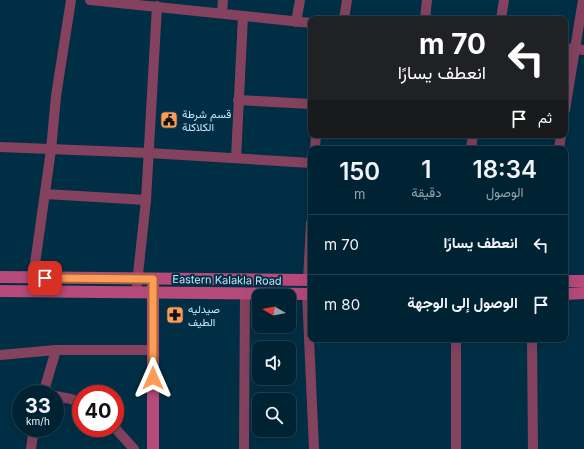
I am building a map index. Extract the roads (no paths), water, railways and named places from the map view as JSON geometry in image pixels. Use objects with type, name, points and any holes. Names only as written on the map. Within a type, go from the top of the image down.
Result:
[{"type":"street","points":[[33,278],[51,150],[56,96],[70,0]]},
{"type":"street","points":[[90,0],[144,3],[156,6],[308,23]]},
{"type":"street","points":[[222,13],[223,0]]},
{"type":"street","points":[[296,22],[300,0]]},
{"type":"street","points":[[344,16],[347,0]]},
{"type":"street","points":[[425,16],[427,0]]},
{"type":"street","points":[[501,16],[504,0]]},
{"type":"street","points":[[568,92],[584,0]]},
{"type":"street","points":[[136,293],[146,200],[156,6]]},
{"type":"street","points":[[236,158],[243,16]]},
{"type":"street","points":[[238,100],[308,104]]},
{"type":"street","points":[[0,147],[149,153],[308,163]]},
{"type":"street","points":[[45,194],[146,200]]},
{"type":"street","name":"Eastern Kalakla Road","points":[[0,277],[308,280]]},
{"type":"street","points":[[153,279],[153,449]]},
{"type":"street","points":[[568,281],[584,282]]},
{"type":"street","name":"Eastern Kalakla Road","points":[[0,291],[308,294]]},
{"type":"street","points":[[244,449],[245,293]]},
{"type":"street","points":[[568,294],[584,294]]},
{"type":"street","points":[[311,342],[314,449]]},
{"type":"street","points":[[456,342],[456,449]]},
{"type":"street","points":[[532,342],[533,449]]},
{"type":"street","points":[[0,354],[56,350],[153,350]]},
{"type":"street","points":[[46,385],[56,350]]},
{"type":"street","points":[[31,449],[33,437]]},
{"type":"street","points":[[123,437],[134,449]]},
{"type":"place","name":"قسم شرطة الكلاكلة","points":[[169,120]]},
{"type":"place","name":"صيدليه الطيف","points":[[175,315]]}]
